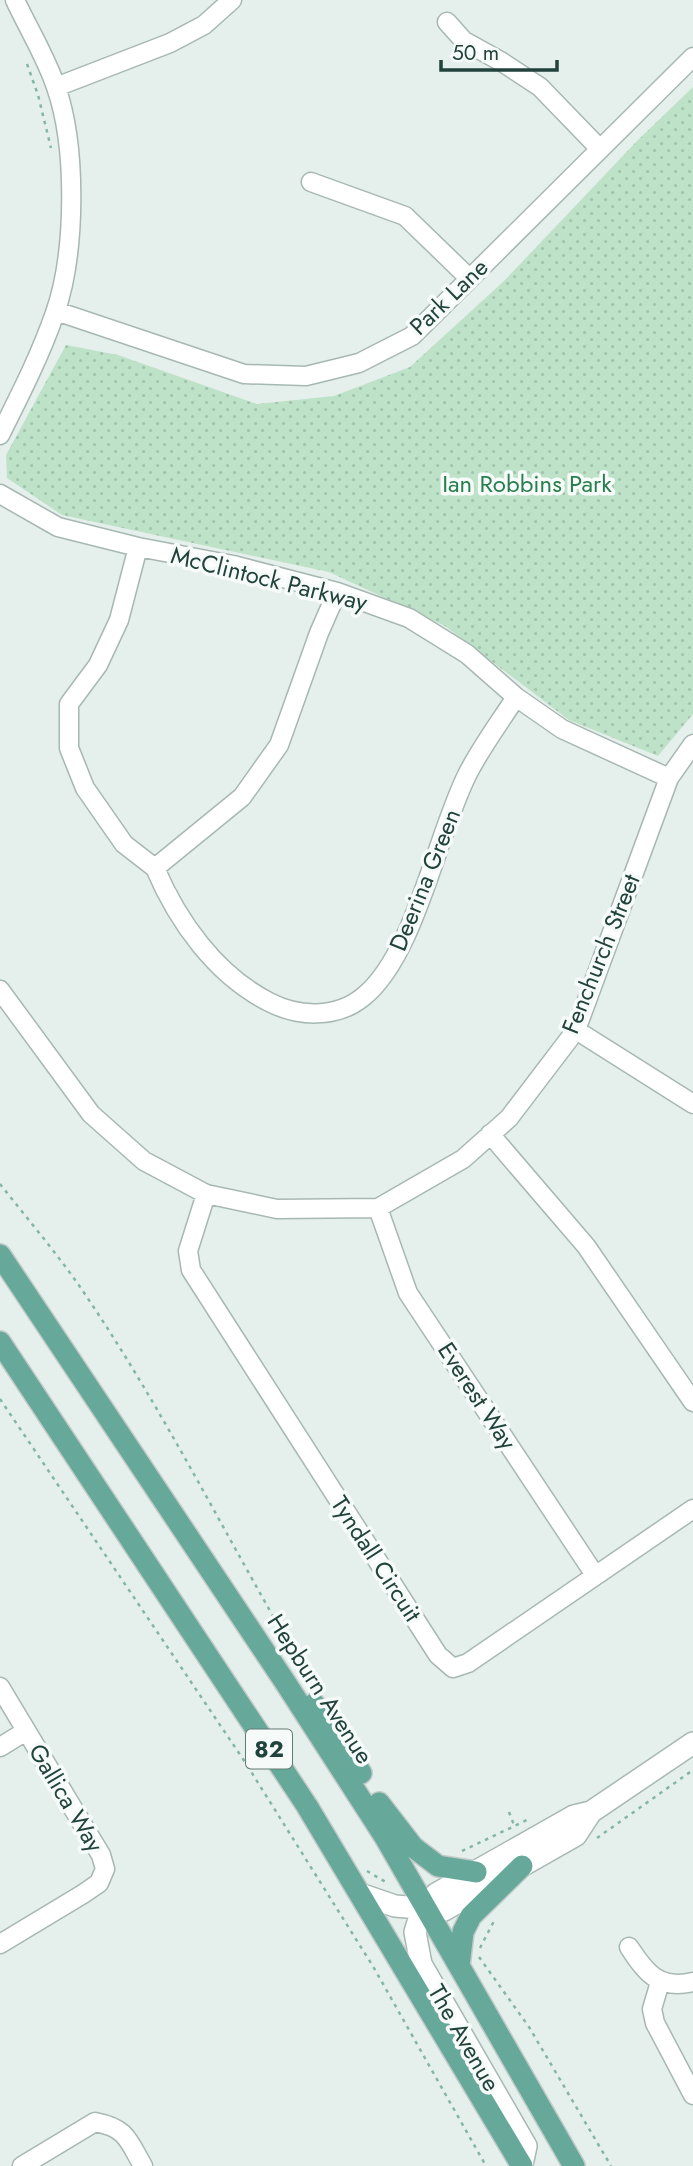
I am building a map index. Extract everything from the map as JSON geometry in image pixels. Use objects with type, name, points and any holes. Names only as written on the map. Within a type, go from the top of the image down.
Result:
[{"type":"main road","name":"Hepburn Avenue","points":[[0,1255],[386,1838],[575,2166]]},
{"type":"main road","name":"82","points":[[0,1342],[307,1806],[522,2165]]},
{"type":"main road","points":[[285,1682],[305,1694],[335,1731],[386,1814],[413,1847],[440,1867],[476,1872]]},
{"type":"main road","points":[[459,1966],[464,1931],[471,1916],[522,1866]]},
{"type":"street","points":[[0,435],[39,356],[56,311],[72,225],[69,148],[56,87],[15,0]]},
{"type":"street","points":[[56,87],[170,43],[204,25],[232,0]]},
{"type":"street","points":[[447,22],[464,41],[540,87],[600,149]]},
{"type":"street","name":"Park Lane","points":[[56,311],[244,374],[306,376],[359,363],[412,336],[693,57]]},
{"type":"street","points":[[311,182],[405,216],[469,278]]},
{"type":"street","name":"McClintock Parkway","points":[[0,494],[58,527],[138,547],[233,565],[337,592],[409,618],[467,654],[516,696],[562,729],[669,778]]},
{"type":"street","points":[[138,547],[119,620],[98,665],[69,705],[69,748],[85,788],[124,844],[155,867],[242,797],[279,745],[319,633],[337,592]]},
{"type":"street","name":"Deerina Green","points":[[155,867],[166,895],[211,958],[230,979],[287,1012],[310,1014],[341,1011],[363,997],[383,976],[405,936],[468,774],[516,696]]},
{"type":"street","name":"Fenchurch Street","points":[[0,990],[91,1114],[144,1161],[206,1194],[277,1209],[378,1208],[463,1159],[509,1118],[576,1030],[669,778],[693,744]]},
{"type":"street","points":[[576,1030],[693,1104]]},
{"type":"street","points":[[490,1134],[586,1246],[693,1402]]},
{"type":"street","name":"Tyndall Circuit","points":[[206,1194],[188,1251],[191,1270],[438,1655],[453,1668],[468,1663],[693,1508]]},
{"type":"street","name":"Everest Way","points":[[378,1208],[408,1293],[595,1575]]},
{"type":"street","name":"Gallica Way","points":[[0,1687],[101,1855],[105,1869],[99,1883],[0,1944]]},
{"type":"street","points":[[0,1747],[26,1731]]},
{"type":"street","name":"The Avenue","points":[[522,2165],[526,2146],[421,1964],[415,1932],[419,1919],[436,1894],[574,1816],[591,1812],[693,1742]]},
{"type":"street","name":"The Avenue","points":[[360,1894],[395,1906],[444,1910],[576,1835],[591,1812]]},
{"type":"street","points":[[629,1947],[642,1967],[660,1982],[693,1982]]},
{"type":"street","points":[[660,1982],[652,2009],[655,2024],[693,2095]]},
{"type":"street","points":[[22,2166],[95,2122],[115,2126],[126,2137],[143,2166]]},
{"type":"path","points":[[25,58],[38,95],[52,153]]},
{"type":"path","points":[[0,1184],[78,1283],[129,1363],[183,1453],[267,1609],[321,1698]]},
{"type":"path","points":[[0,1399],[246,1762],[374,1968],[486,2166]]},
{"type":"path","points":[[509,1812],[514,1825]]},
{"type":"path","points":[[461,1851],[539,1815]]},
{"type":"path","points":[[464,1931],[529,2027],[611,2166]]},
{"type":"green space","name":"Ian Robbins Park","points":[[693,87],[693,714],[658,756],[569,720],[445,626],[329,572],[62,515],[7,478],[6,455],[66,345],[118,355],[257,404],[334,396],[410,367],[504,281],[637,141]]}]
